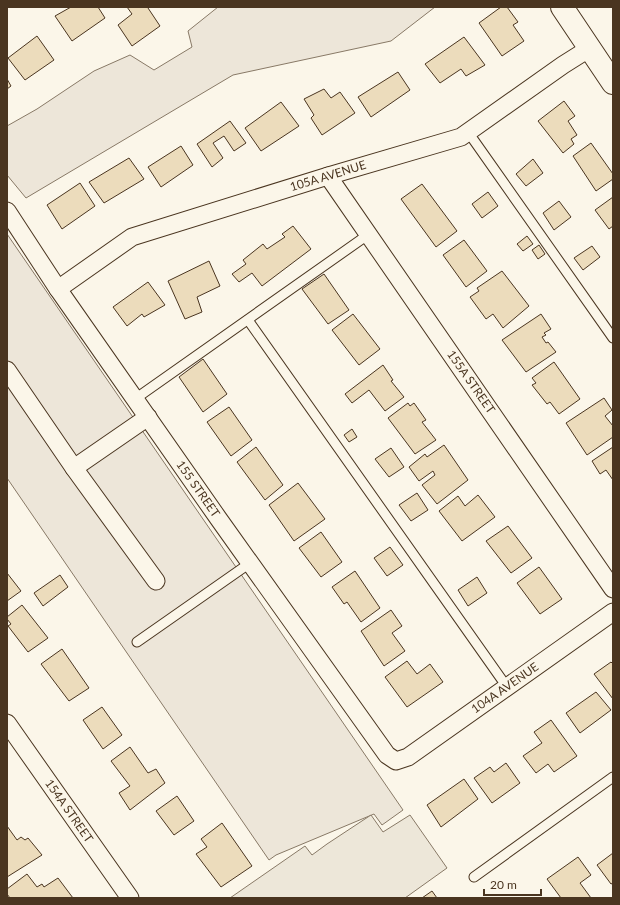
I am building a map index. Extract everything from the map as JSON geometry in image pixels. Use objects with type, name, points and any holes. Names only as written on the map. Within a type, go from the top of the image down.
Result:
[{"type":"main road","points":[[562,7],[613,83]]},
{"type":"street","name":"105A AVENUE","points":[[58,289],[132,237],[460,137],[590,48]]},
{"type":"street","name":"155A STREET","points":[[328,176],[613,589]]},
{"type":"street","name":"155 STREET","points":[[7,212],[58,289],[250,563],[387,755],[396,761]]},
{"type":"street","points":[[7,370],[74,468],[156,581]]},
{"type":"street","points":[[74,468],[148,417]]},
{"type":"street","name":"104A AVENUE","points":[[396,761],[408,757],[613,612]]},
{"type":"street","name":"154A STREET","points":[[7,723],[130,898]]},
{"type":"lane","points":[[468,132],[613,338]]},
{"type":"lane","points":[[136,399],[369,234]]},
{"type":"lane","points":[[248,320],[507,687]]},
{"type":"lane","points":[[137,642],[250,563]]},
{"type":"lane","points":[[474,877],[613,777]]},
{"type":"shaded area","points":[[218,7],[435,7],[391,41],[233,75],[26,198],[7,175],[7,126],[37,109],[94,71],[130,55],[154,70],[192,47],[188,31]]},
{"type":"shaded area","points":[[7,234],[403,810],[382,825],[374,814],[276,855],[269,860],[7,478]]},
{"type":"shaded area","points":[[371,815],[383,832],[410,815],[447,868],[405,898],[230,898],[305,846],[312,855]]},
{"type":"building","points":[[71,7],[98,7],[105,18],[72,41],[55,16]]},
{"type":"building","points":[[127,7],[149,7],[148,8],[160,26],[132,46],[118,25],[132,14]]},
{"type":"building","points":[[501,7],[507,7],[518,22],[513,25],[524,41],[502,56],[479,23]]},
{"type":"building","points":[[37,36],[54,60],[25,80],[8,58]]},
{"type":"building","points":[[464,37],[485,65],[466,76],[461,69],[440,83],[425,64]]},
{"type":"building","points":[[398,72],[410,90],[371,117],[358,97]]},
{"type":"building","points":[[7,79],[11,86],[7,89]]},
{"type":"building","points":[[324,89],[331,98],[340,92],[355,113],[322,135],[311,118],[314,115],[304,99]]},
{"type":"building","points":[[564,101],[575,116],[568,121],[577,135],[571,139],[574,144],[563,153],[538,121]]},
{"type":"building","points":[[281,102],[299,126],[261,151],[245,128]]},
{"type":"building","points":[[230,121],[246,143],[234,151],[224,136],[213,143],[223,158],[212,167],[197,144]]},
{"type":"building","points":[[591,143],[613,174],[613,179],[596,191],[573,156]]},
{"type":"building","points":[[181,146],[193,165],[161,187],[148,167]]},
{"type":"building","points":[[129,158],[144,179],[104,203],[89,182]]},
{"type":"building","points":[[533,159],[543,173],[526,186],[516,174]]},
{"type":"building","points":[[80,183],[95,206],[62,229],[47,205]]},
{"type":"building","points":[[422,184],[457,231],[436,247],[401,199]]},
{"type":"building","points":[[488,192],[498,206],[482,218],[472,204]]},
{"type":"building","points":[[613,197],[613,226],[609,229],[595,210]]},
{"type":"building","points":[[559,201],[571,217],[554,230],[543,213]]},
{"type":"building","points":[[293,226],[311,249],[262,286],[252,273],[239,282],[232,274],[246,264],[243,260],[263,244],[267,249],[285,237],[282,234]]},
{"type":"building","points":[[527,236],[533,244],[523,251],[517,244]]},
{"type":"building","points":[[464,240],[487,271],[466,287],[443,255]]},
{"type":"building","points":[[539,245],[545,254],[538,259],[532,250]]},
{"type":"building","points":[[592,246],[600,257],[583,270],[574,258]]},
{"type":"building","points":[[209,261],[220,286],[197,297],[202,312],[185,319],[168,281]]},
{"type":"building","points":[[502,271],[529,306],[503,328],[493,314],[486,319],[470,297],[479,291],[477,288]]},
{"type":"building","points":[[324,274],[349,310],[328,324],[302,289]]},
{"type":"building","points":[[148,282],[165,305],[144,317],[142,314],[127,326],[113,307]]},
{"type":"building","points":[[353,314],[380,349],[359,365],[332,330]]},
{"type":"building","points":[[541,314],[551,329],[544,333],[546,335],[542,337],[556,352],[526,372],[502,340]]},
{"type":"building","points":[[203,359],[227,394],[203,412],[179,377]]},
{"type":"building","points":[[554,362],[580,399],[559,414],[550,402],[547,404],[532,385],[536,383],[532,378]]},
{"type":"building","points":[[383,365],[393,380],[391,381],[404,397],[385,411],[369,390],[352,403],[345,394]]},
{"type":"building","points":[[604,398],[612,410],[605,416],[613,426],[613,437],[587,455],[566,423]]},
{"type":"building","points":[[408,403],[410,406],[414,403],[426,420],[422,422],[436,440],[415,454],[388,418]]},
{"type":"building","points":[[229,407],[252,440],[231,456],[207,422]]},
{"type":"building","points":[[352,429],[357,437],[349,442],[344,435]]},
{"type":"building","points":[[444,445],[468,480],[437,504],[422,485],[435,475],[433,471],[419,481],[409,467],[425,454],[427,457]]},
{"type":"building","points":[[256,447],[283,485],[265,500],[237,462]]},
{"type":"building","points":[[613,447],[613,480],[606,470],[600,474],[592,461]]},
{"type":"building","points":[[391,448],[404,467],[389,477],[375,459]]},
{"type":"building","points":[[298,483],[325,519],[294,541],[269,505]]},
{"type":"building","points":[[417,493],[428,510],[411,521],[399,505]]},
{"type":"building","points":[[478,495],[495,517],[462,541],[439,511],[458,496],[465,506]]},
{"type":"building","points":[[508,526],[532,558],[511,573],[486,541]]},
{"type":"building","points":[[321,532],[342,562],[321,577],[299,548]]},
{"type":"building","points":[[390,547],[403,565],[387,576],[374,558]]},
{"type":"building","points":[[539,567],[562,599],[540,614],[517,583]]},
{"type":"building","points":[[355,571],[380,608],[361,622],[347,602],[344,604],[332,587]]},
{"type":"building","points":[[7,573],[21,591],[7,601]]},
{"type":"building","points":[[60,575],[68,587],[43,606],[34,593]]},
{"type":"building","points":[[477,577],[487,593],[468,606],[458,590]]},
{"type":"building","points":[[22,605],[48,638],[28,652],[8,626],[11,624],[7,619],[7,617]]},
{"type":"building","points":[[391,610],[402,626],[392,633],[405,651],[384,666],[361,631]]},
{"type":"building","points":[[62,649],[89,688],[69,701],[41,664]]},
{"type":"building","points":[[407,661],[417,674],[430,664],[443,682],[407,707],[385,677]]},
{"type":"building","points":[[611,662],[613,664],[613,699],[594,674]]},
{"type":"building","points":[[596,692],[611,710],[580,733],[566,713]]},
{"type":"building","points":[[102,707],[122,735],[103,749],[83,720]]},
{"type":"building","points":[[551,720],[577,756],[554,772],[548,764],[536,773],[523,756],[542,743],[534,732]]},
{"type":"building","points":[[130,747],[148,773],[156,769],[165,783],[130,810],[119,793],[130,786],[111,761]]},
{"type":"building","points":[[506,763],[520,783],[492,803],[474,778],[490,767],[494,772]]},
{"type":"building","points":[[464,779],[478,799],[441,827],[427,805]]},
{"type":"building","points":[[177,796],[194,821],[174,835],[156,811]]},
{"type":"building","points":[[222,823],[252,866],[221,887],[196,854],[207,847],[201,839]]},
{"type":"building","points":[[7,826],[17,840],[21,837],[25,840],[28,838],[42,855],[7,877]]},
{"type":"building","points":[[613,853],[613,883],[611,884],[597,865]]},
{"type":"building","points":[[578,857],[591,875],[580,883],[591,898],[561,898],[547,879]]},
{"type":"building","points":[[27,874],[37,887],[42,884],[44,887],[58,878],[73,898],[10,898],[7,894],[7,889]]},
{"type":"building","points":[[432,891],[437,898],[422,898]]}]
